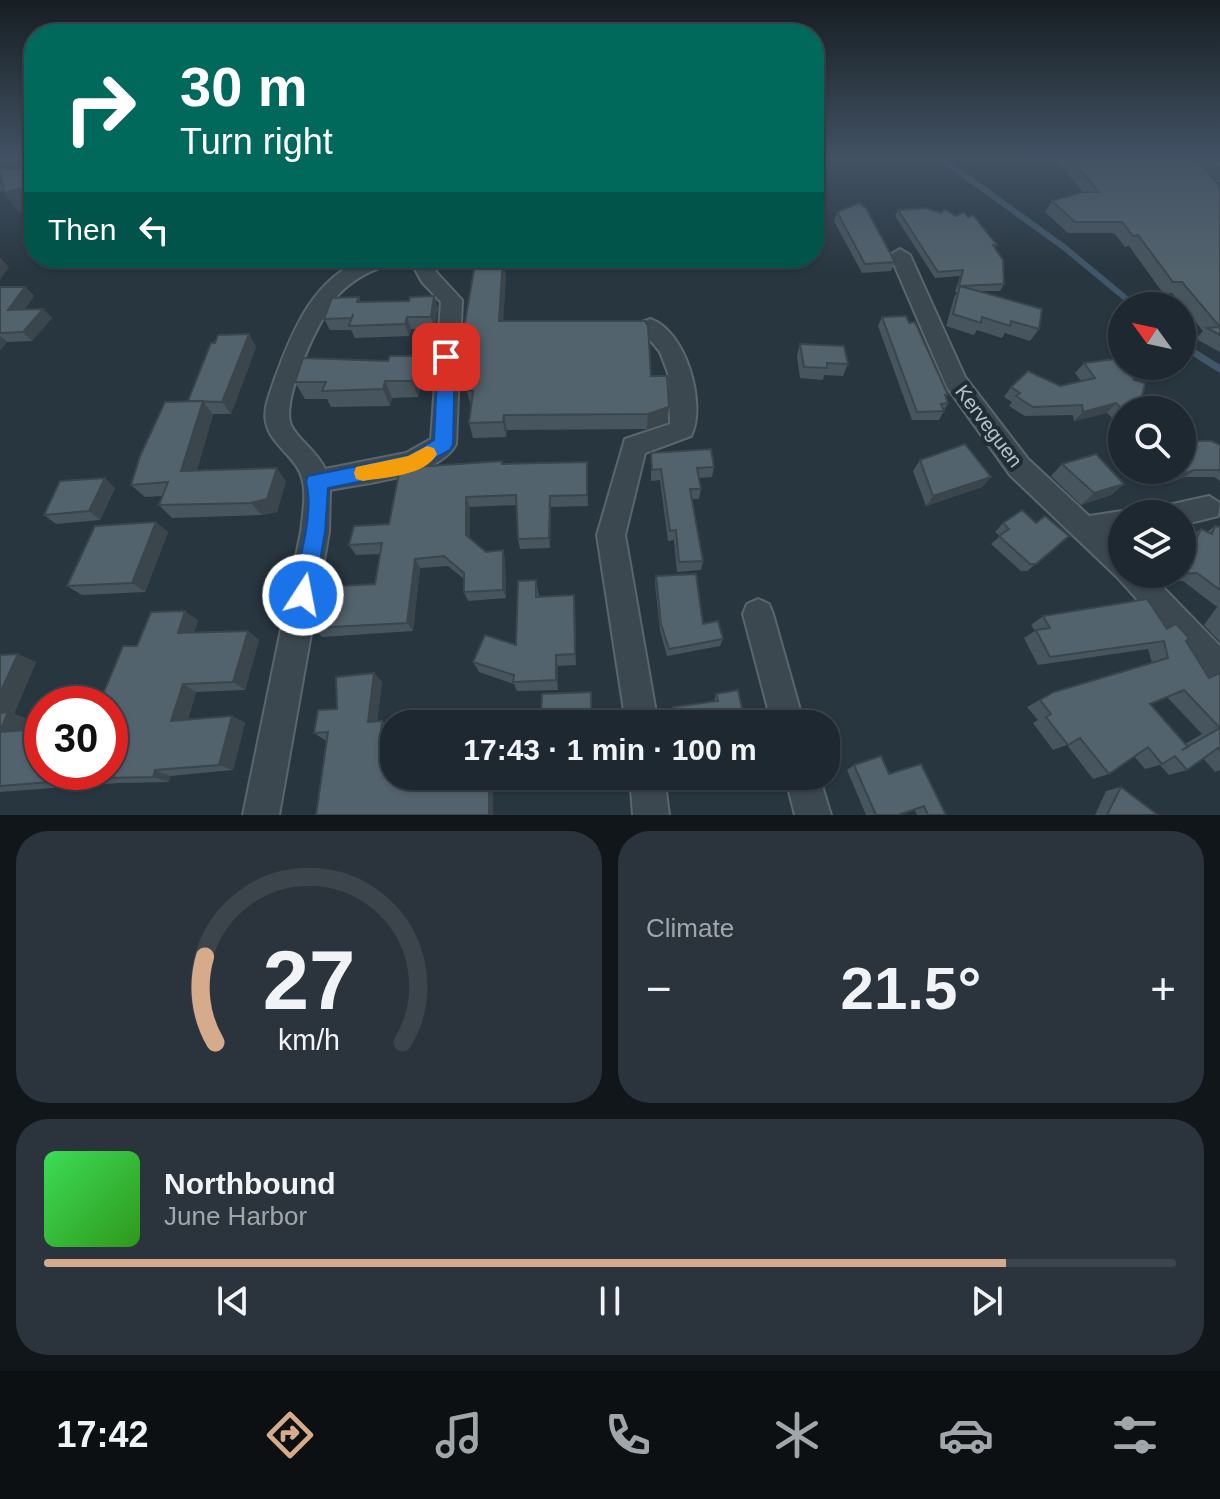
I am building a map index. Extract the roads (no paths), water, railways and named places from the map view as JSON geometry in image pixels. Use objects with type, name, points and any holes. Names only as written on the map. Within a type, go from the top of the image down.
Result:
[{"type":"street","name":"Kerveguen","points":[[900,255],[955,381],[1019,467],[1108,552]]},
{"type":"street","points":[[261,815],[315,532],[319,491],[308,461],[289,443],[278,421],[281,395],[307,323],[319,304],[352,273],[363,268]]},
{"type":"street","points":[[315,482],[412,463],[443,444],[452,300],[424,268]]},
{"type":"street","points":[[640,710],[611,535],[634,446],[651,439],[672,438],[682,429],[685,407],[672,348],[650,327]]},
{"type":"street","points":[[1196,510],[1209,508]]},
{"type":"street","points":[[1084,529],[1108,525]]},
{"type":"street","points":[[1143,588],[1220,668]]},
{"type":"street","points":[[758,614],[784,710]]},
{"type":"street","points":[[648,790],[651,815]]},
{"type":"street","points":[[806,790],[813,815]]},
{"type":"waterway","points":[[995,197],[1065,248],[1118,292]]},
{"type":"waterway","points":[[1196,354],[1220,369]]}]
